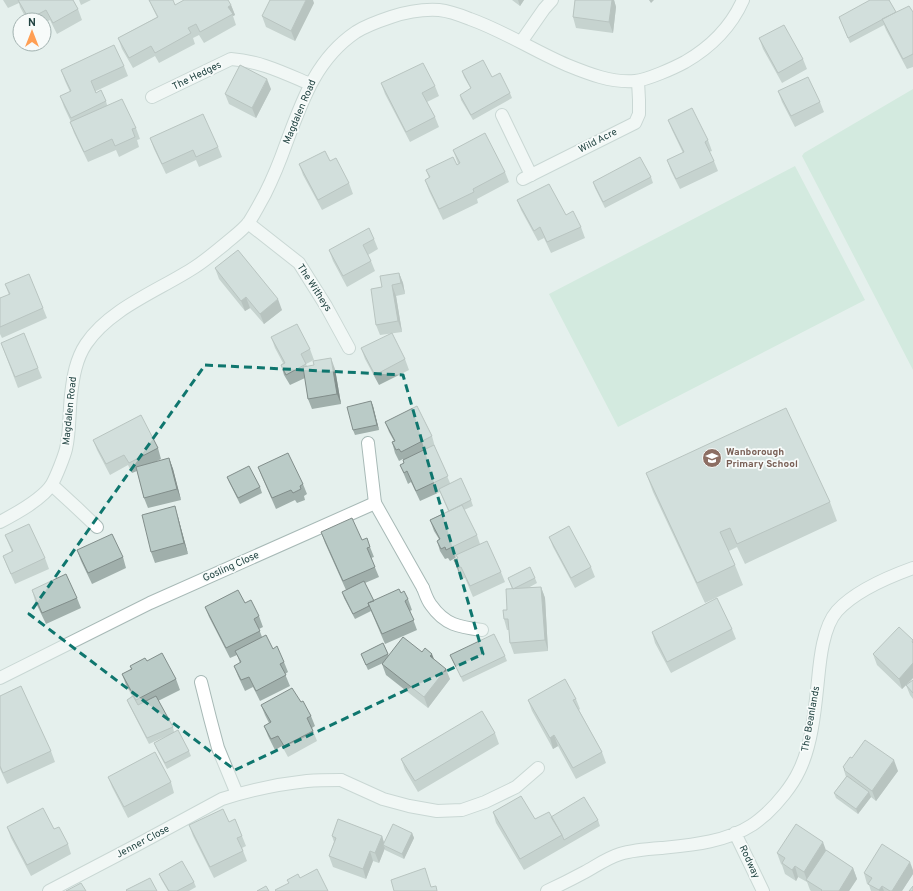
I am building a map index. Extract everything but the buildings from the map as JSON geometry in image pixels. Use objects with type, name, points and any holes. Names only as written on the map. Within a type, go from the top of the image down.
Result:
[{"type":"street","points":[[521,42],[552,0]]},
{"type":"street","name":"Magdalen Road","points":[[0,522],[34,502],[52,485],[66,450],[71,388],[77,360],[93,334],[117,313],[196,267],[248,223],[261,203],[272,180],[286,146],[296,115],[310,84],[320,67],[334,51],[357,32],[377,22],[399,15],[419,11],[438,10],[455,13],[485,24],[552,58],[584,72],[616,80],[638,81],[679,65],[708,47],[718,38],[732,20],[743,0]]},
{"type":"street","name":"The Hedges","points":[[152,97],[231,59],[245,60],[278,70],[310,84]]},
{"type":"street","name":"Wild Acre","points":[[502,115],[527,177],[635,123],[639,114],[640,100],[638,81]]},
{"type":"street","name":"The Witheys","points":[[248,223],[299,263],[326,306],[349,348]]},
{"type":"street","points":[[368,443],[376,503],[423,588],[430,604],[441,617],[451,624],[482,630]]},
{"type":"street","points":[[52,485],[97,528]]},
{"type":"street","name":"Gosling Close","points":[[0,678],[150,603],[376,503]]},
{"type":"street","name":"The Beanlands","points":[[547,891],[610,858],[621,854],[704,842],[721,838],[752,825],[767,813],[785,793],[799,772],[807,752],[816,699],[819,665],[828,627],[837,612],[850,600],[873,585],[913,568]]},
{"type":"street","points":[[201,682],[218,748],[238,794]]},
{"type":"street","name":"Jenner Close","points":[[49,891],[222,799],[238,794],[308,781],[341,780],[383,799],[409,806],[436,811],[462,810],[485,802],[516,787],[538,768]]},
{"type":"street","name":"Rodway","points":[[736,833],[763,891]]},
{"type":"highlighted area","points":[[205,365],[403,375],[483,654],[235,770],[29,614]]},
{"type":"green space","points":[[913,89],[913,370],[802,156],[804,153]]},
{"type":"green space","points":[[795,166],[865,300],[618,427],[549,294]]},
{"type":"place","name":"Wanborough Primary School","points":[[712,458]]}]
